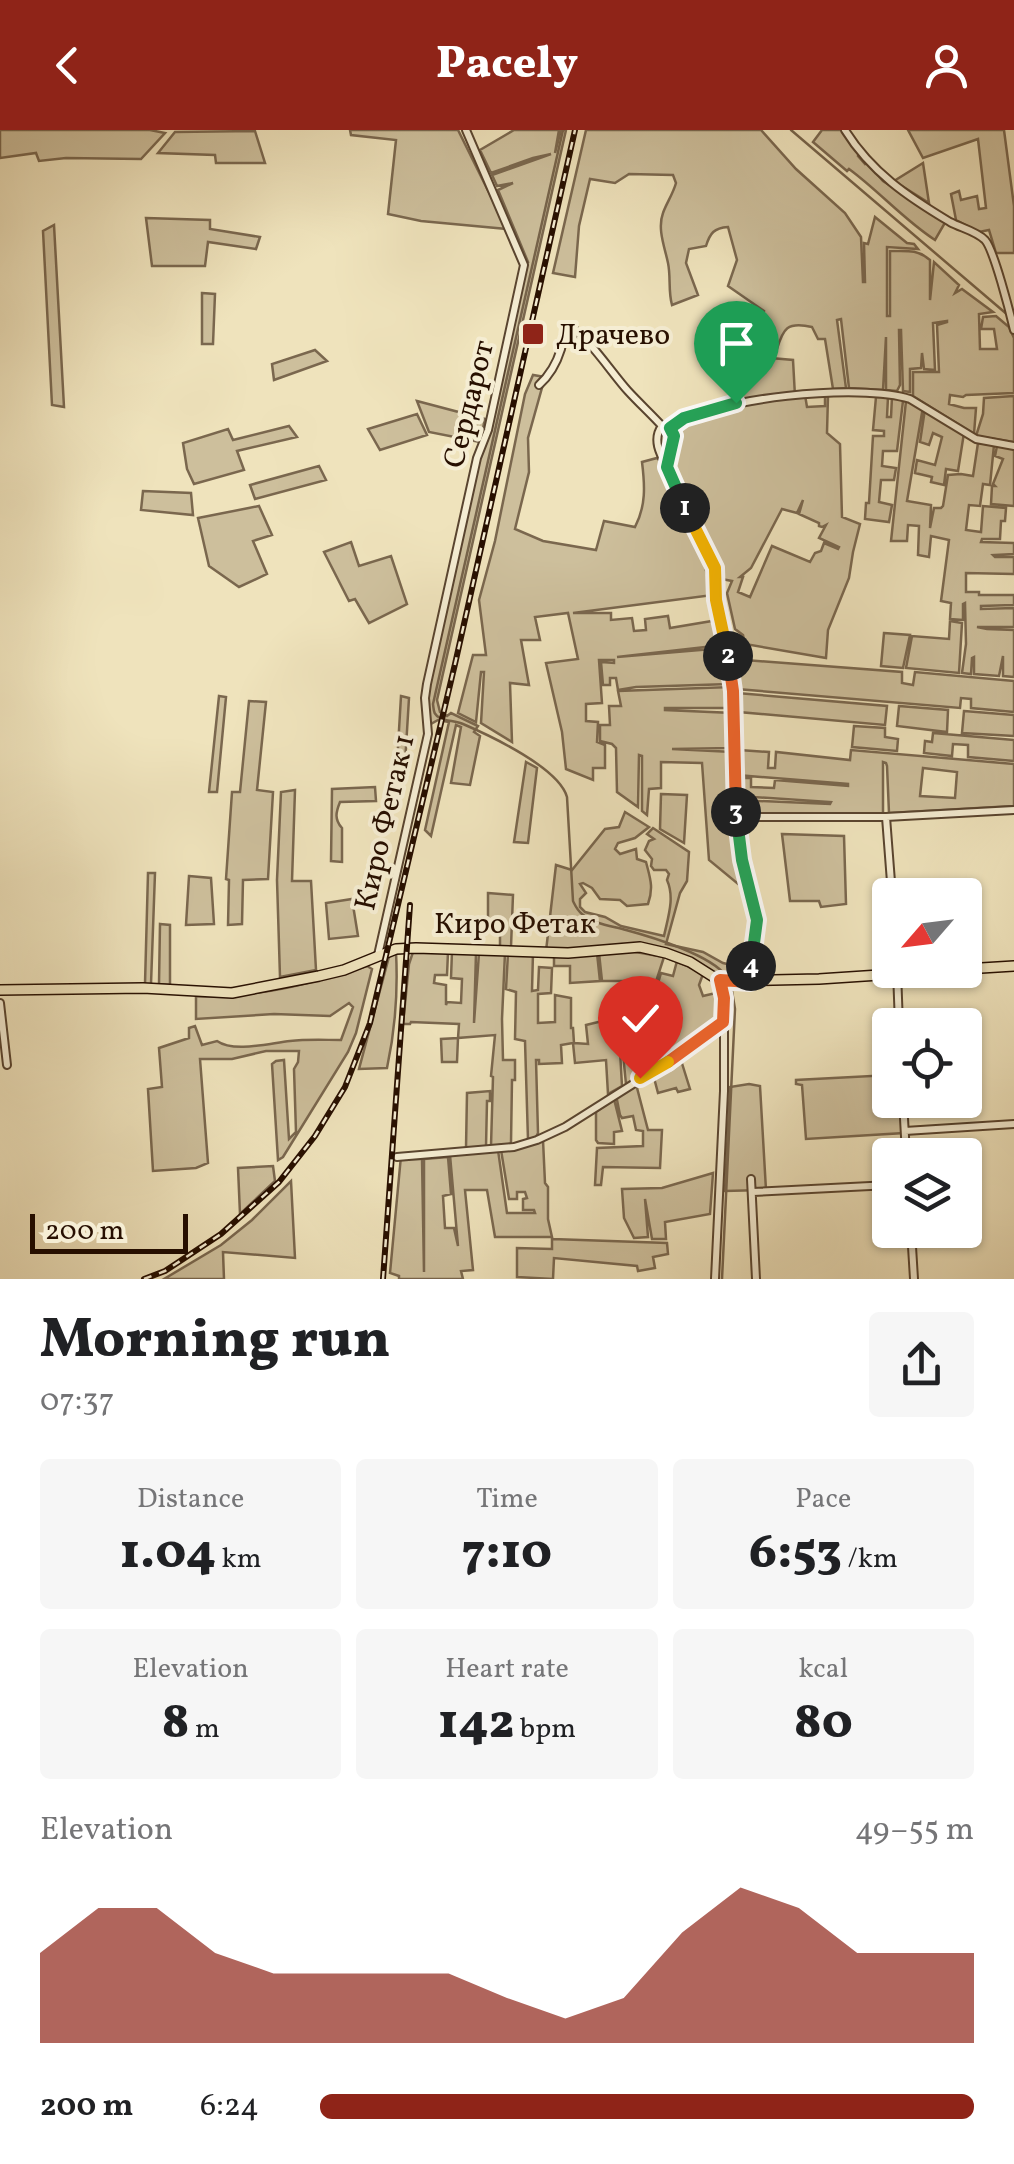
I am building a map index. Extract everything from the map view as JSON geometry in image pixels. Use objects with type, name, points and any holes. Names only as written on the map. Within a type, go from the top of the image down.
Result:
[{"type":"main road","name":"Киро Фетак","points":[[0,990],[143,988],[232,993],[344,970],[381,951],[400,948],[568,952],[640,947],[666,952],[720,980],[750,982],[872,974]]},
{"type":"main road","points":[[982,969],[1014,966]]},
{"type":"street","name":"Сердарот","points":[[425,698],[524,266],[466,130]]},
{"type":"street","points":[[844,130],[883,177],[985,240],[1011,308],[1014,330]]},
{"type":"street","points":[[539,385],[560,354],[564,330],[572,326],[630,394],[674,436],[667,467]]},
{"type":"street","points":[[750,982],[757,920],[742,860],[734,787],[733,691],[716,600],[715,568],[658,447],[657,435],[684,418],[740,402],[822,394],[872,394],[910,399],[976,439],[1014,446]]},
{"type":"street","name":"Киро Фетак 1","points":[[381,951],[428,734],[425,698]]},
{"type":"street","points":[[737,817],[886,817],[1014,810]]},
{"type":"street","points":[[886,817],[891,878]]},
{"type":"street","points":[[714,1279],[724,1091],[724,998],[720,980]]},
{"type":"street","points":[[0,1003],[7,1065]]},
{"type":"street","points":[[397,1157],[498,1149],[547,1136],[668,1062],[724,1019]]},
{"type":"street","points":[[904,1118],[905,1138]]},
{"type":"street","points":[[905,1131],[1014,1124]]},
{"type":"street","points":[[751,1179],[756,1279]]},
{"type":"street","points":[[753,1192],[872,1186]]},
{"type":"street","points":[[912,1248],[914,1279]]},
{"type":"shaded area","points":[[0,130],[165,133],[141,159],[39,161],[36,153],[0,158]]},
{"type":"shaded area","points":[[350,130],[458,130],[507,229],[388,214],[396,140],[351,135]]},
{"type":"shaded area","points":[[514,130],[559,130],[555,153],[561,130],[566,130],[437,700],[440,712],[478,726],[474,732],[480,736],[470,785],[451,783],[461,727],[456,725],[431,836],[425,830],[449,722],[438,720],[429,725],[425,698],[477,458],[488,430],[524,265],[528,262],[498,190],[513,183],[497,186],[492,175],[551,154],[491,173],[480,150]]},
{"type":"shaded area","points":[[586,130],[761,130],[796,169],[845,213],[861,237],[863,282],[864,243],[868,244],[875,217],[918,249],[887,247],[887,316],[890,251],[912,251],[930,260],[930,300],[934,262],[959,285],[955,293],[962,289],[993,312],[979,314],[980,349],[997,349],[994,329],[981,329],[983,317],[996,316],[1009,327],[1014,338],[1014,393],[950,395],[949,404],[976,408],[974,434],[913,396],[913,372],[939,372],[937,325],[947,321],[933,323],[935,370],[924,369],[922,353],[921,368],[910,369],[910,392],[903,391],[901,330],[897,391],[886,390],[886,337],[883,390],[849,388],[841,319],[837,320],[846,388],[833,389],[825,339],[818,339],[812,327],[787,328],[777,349],[759,353],[764,311],[728,286],[737,260],[728,227],[713,232],[706,246],[689,249],[686,263],[698,295],[672,305],[661,225],[676,183],[673,175],[629,174],[615,183],[590,179],[579,226],[575,277],[553,273]]},
{"type":"shaded area","points":[[822,130],[843,130],[858,156],[883,181],[946,221],[935,240],[813,142]]},
{"type":"shaded area","points":[[908,130],[1004,130],[1014,206],[1014,253],[996,253],[989,230],[979,232],[956,220],[951,194],[959,191],[961,200],[977,196],[979,209],[986,208],[978,139],[923,158]]},
{"type":"shaded area","points":[[255,131],[265,163],[216,163],[215,155],[158,153],[175,132]]},
{"type":"shaded area","points":[[923,163],[929,203],[894,181]]},
{"type":"shaded area","points":[[146,218],[210,220],[210,229],[260,237],[256,249],[208,242],[205,266],[152,266]]},
{"type":"shaded area","points":[[54,225],[64,407],[52,405],[43,231]]},
{"type":"shaded area","points":[[202,293],[215,294],[213,344],[202,344]]},
{"type":"shaded area","points":[[315,350],[327,361],[274,380],[272,364]]},
{"type":"shaded area","points":[[758,357],[793,360],[795,396],[805,395],[807,407],[825,406],[828,396],[827,433],[840,444],[842,517],[860,524],[849,578],[828,630],[826,658],[745,644],[743,635],[735,629],[727,593],[732,581],[716,578],[712,565],[705,567],[713,595],[573,613],[611,613],[611,620],[632,618],[634,631],[646,630],[645,619],[668,616],[670,628],[718,620],[723,645],[617,657],[724,648],[725,654],[716,656],[724,656],[730,684],[618,690],[616,678],[610,678],[610,685],[603,685],[601,662],[614,660],[599,660],[602,703],[586,704],[586,721],[598,722],[597,742],[605,745],[605,768],[593,768],[593,780],[566,769],[546,663],[578,659],[568,613],[535,617],[540,640],[521,640],[529,685],[510,683],[512,742],[481,723],[484,672],[476,722],[458,713],[473,655],[486,655],[479,600],[525,394],[533,375],[545,377],[528,438],[529,472],[515,529],[543,541],[596,550],[604,521],[635,527],[644,496],[642,462],[657,458],[664,465],[674,436],[671,428],[740,402],[733,376],[729,376],[732,361]],"holes":[[[803,500],[799,514],[819,526],[826,525],[819,538],[838,549],[824,543],[810,562],[772,546],[750,597],[738,592],[740,577],[751,568],[782,509],[797,513]]]},
{"type":"shaded area","points":[[1014,396],[1014,442],[976,436],[984,398]]},
{"type":"shaded area","points":[[876,397],[888,397],[887,417],[891,417],[892,397],[903,399],[897,451],[883,451],[882,466],[896,468],[894,480],[881,480],[879,502],[892,505],[889,522],[865,519],[873,436],[884,436],[884,431],[873,430]]},
{"type":"shaded area","points":[[417,401],[485,419],[480,442],[429,432]]},
{"type":"shaded area","points":[[906,401],[923,407],[907,501],[931,505],[930,528],[934,508],[943,506],[948,475],[973,476],[978,443],[994,445],[990,485],[983,484],[980,506],[969,505],[966,530],[981,532],[983,506],[1006,508],[1000,539],[981,542],[1014,543],[1014,554],[993,555],[1014,557],[1014,574],[966,573],[966,592],[1014,595],[1014,605],[981,609],[1014,608],[1014,627],[977,627],[1014,630],[1014,677],[1003,676],[1003,656],[999,676],[974,674],[974,657],[971,674],[962,673],[965,603],[963,620],[950,619],[951,603],[941,601],[949,540],[931,536],[929,557],[918,555],[919,526],[908,525],[907,541],[891,541]]},
{"type":"shaded area","points":[[925,409],[964,433],[958,471],[946,469],[944,485],[915,473],[917,460],[935,465],[942,437],[933,433],[929,445],[920,442]]},
{"type":"shaded area","points":[[417,414],[427,435],[380,450],[368,429]]},
{"type":"shaded area","points":[[289,426],[297,437],[237,451],[244,470],[194,484],[183,443],[228,429],[233,440]]},
{"type":"shaded area","points":[[997,446],[1014,447],[1014,506],[991,504],[992,486],[1003,459],[995,456]]},
{"type":"shaded area","points":[[319,466],[326,480],[255,499],[250,485]]},
{"type":"shaded area","points":[[143,491],[191,493],[193,515],[141,510]]},
{"type":"shaded area","points":[[259,506],[272,535],[253,541],[267,574],[239,587],[209,566],[198,518]]},
{"type":"shaded area","points":[[351,542],[359,566],[391,556],[407,604],[369,623],[355,599],[349,601],[324,552]]},
{"type":"shaded area","points":[[950,621],[962,623],[959,673],[906,668],[912,636],[949,639]]},
{"type":"shaded area","points":[[884,633],[910,635],[903,668],[881,666]]},
{"type":"shaded area","points":[[732,659],[902,672],[902,683],[913,685],[915,672],[1014,681],[1014,712],[971,708],[971,699],[961,698],[960,708],[737,689]]},
{"type":"shaded area","points":[[731,687],[732,708],[665,710],[733,713],[732,748],[672,749],[733,752],[732,788],[746,886],[743,888],[709,860],[702,763],[661,762],[661,788],[649,789],[647,815],[642,811],[642,756],[639,755],[638,807],[617,792],[616,748],[600,741],[600,725],[610,725],[609,706],[621,706],[618,691]]},
{"type":"shaded area","points":[[737,693],[887,706],[885,725],[739,712]]},
{"type":"shaded area","points":[[219,696],[226,697],[217,792],[209,792]]},
{"type":"shaded area","points":[[401,696],[409,698],[404,780],[396,781]]},
{"type":"shaded area","points":[[249,701],[266,702],[257,790],[273,792],[268,879],[243,880],[242,924],[228,925],[226,879],[232,792],[240,792]]},
{"type":"shaded area","points":[[899,706],[948,710],[947,732],[897,726]]},
{"type":"shaded area","points":[[964,711],[1014,715],[1014,736],[962,733]]},
{"type":"shaded area","points":[[854,726],[885,728],[885,737],[898,739],[897,751],[852,747]]},
{"type":"shaded area","points":[[933,733],[1014,740],[1014,761],[968,757],[968,745],[953,744],[952,756],[924,753],[925,741],[932,742]]},
{"type":"shaded area","points":[[739,750],[769,752],[768,768],[775,768],[776,752],[850,760],[851,750],[1014,764],[1014,806],[889,813],[887,766],[883,762],[883,814],[740,814],[738,800],[831,802],[739,796],[737,778],[751,778],[751,787],[774,788],[775,780],[848,784],[737,775]],"holes":[[[923,768],[957,772],[955,798],[920,796]]]},
{"type":"shaded area","points":[[526,762],[537,768],[528,843],[514,842]]},
{"type":"shaded area","points":[[375,787],[376,801],[340,802],[336,815],[342,828],[342,862],[331,861],[332,789]]},
{"type":"shaded area","points":[[295,790],[292,881],[311,881],[316,970],[280,977],[277,880],[281,792]]},
{"type":"shaded area","points":[[661,794],[687,795],[684,843],[660,829]]},
{"type":"shaded area","points":[[625,812],[649,827],[635,838],[618,843],[615,849],[620,854],[636,849],[637,859],[646,862],[651,887],[648,904],[627,906],[620,900],[600,899],[583,883],[580,884],[586,893],[580,899],[580,907],[621,926],[664,936],[671,901],[669,874],[666,870],[654,870],[645,850],[654,839],[647,834],[653,828],[689,852],[687,881],[666,944],[703,952],[723,963],[748,969],[742,977],[722,980],[640,947],[546,951],[556,865],[572,870],[605,829],[619,827]]},
{"type":"shaded area","points":[[782,834],[844,836],[846,904],[821,907],[819,901],[790,901]]},
{"type":"shaded area","points":[[148,873],[155,873],[151,984],[145,984]]},
{"type":"shaded area","points":[[189,876],[211,878],[214,924],[186,925]]},
{"type":"shaded area","points":[[488,893],[513,895],[511,947],[500,946],[500,921],[488,920]]},
{"type":"shaded area","points":[[352,899],[358,936],[329,939],[326,903]]},
{"type":"shaded area","points":[[160,924],[170,925],[170,985],[159,984]]},
{"type":"shaded area","points":[[452,951],[476,953],[474,1023],[479,953],[505,953],[503,1060],[515,1060],[509,1144],[491,1146],[495,1035],[458,1038],[459,1024],[403,1024],[413,952],[448,952],[447,975],[435,975],[434,983],[446,985],[446,1005],[461,1003],[462,979],[451,978]]},
{"type":"shaded area","points":[[630,951],[664,957],[651,997],[661,973],[673,976],[677,961],[703,974],[699,985],[703,996],[720,992],[722,1019],[641,1076],[634,1033],[639,1076],[626,1084],[620,1051],[622,1086],[608,1094],[606,1060],[575,1063],[573,1043],[561,1045],[562,1063],[539,1064],[536,1060],[538,1133],[528,1140],[525,1041],[515,1039],[516,992],[506,989],[508,953],[533,953],[532,991],[538,990],[539,967],[552,968],[551,993],[538,994],[538,1023],[555,1022],[555,995],[571,998],[574,1043],[588,1044],[586,1025],[623,1016],[628,981],[602,981],[599,953]]},
{"type":"shaded area","points":[[396,952],[395,1010],[387,1068],[359,1069],[390,953]]},
{"type":"shaded area","points":[[597,953],[600,981],[570,983],[570,966],[554,966],[554,955]]},
{"type":"shaded area","points":[[367,966],[372,969],[348,1052],[283,1157],[278,1160],[272,1064],[284,1060],[289,1139],[296,1132],[294,1069],[299,1051],[266,1051],[232,1059],[200,1059],[208,1163],[196,1168],[153,1171],[148,1089],[162,1087],[159,1048],[189,1038],[189,1028],[195,1026],[202,1045],[217,1041],[242,1047],[296,1040],[341,1040],[353,1007],[349,1003],[330,1016],[274,1014],[196,1019],[196,996],[261,992]]},
{"type":"shaded area","points":[[458,1038],[457,1062],[442,1062],[441,1039]]},
{"type":"shaded area","points":[[680,1057],[690,1089],[658,1093],[653,1074]]},
{"type":"shaded area","points":[[872,1076],[872,1118],[904,1118],[904,1133],[806,1139],[802,1085],[796,1084],[796,1080]]},
{"type":"shaded area","points":[[636,1084],[648,1130],[662,1130],[660,1168],[603,1167],[601,1185],[595,1185],[597,1148],[643,1146],[643,1131],[636,1130],[633,1116],[622,1118],[616,1095]]},
{"type":"shaded area","points":[[760,1086],[766,1190],[725,1191],[730,1087]]},
{"type":"shaded area","points":[[490,1091],[486,1147],[466,1148],[467,1093]]},
{"type":"shaded area","points":[[614,1099],[622,1131],[614,1132],[614,1144],[598,1143],[596,1112]]},
{"type":"shaded area","points":[[543,1140],[552,1237],[495,1237],[487,1190],[465,1190],[473,1270],[461,1271],[463,1279],[399,1279],[390,1273],[401,1156],[422,1159],[424,1272],[424,1159],[448,1157],[451,1194],[443,1196],[445,1228],[454,1228],[458,1246],[450,1155],[498,1150],[507,1213],[535,1213],[523,1210],[525,1192],[517,1192],[517,1199],[509,1199],[501,1150]]},
{"type":"shaded area","points":[[273,1166],[275,1181],[240,1214],[238,1168]]},
{"type":"shaded area","points":[[713,1173],[710,1214],[665,1222],[666,1239],[652,1239],[645,1199],[648,1237],[634,1238],[624,1218],[622,1189],[662,1188]]},
{"type":"shaded area","points":[[291,1181],[295,1258],[223,1252],[224,1279],[164,1279],[221,1245]]},
{"type":"shaded area","points":[[552,1239],[667,1243],[668,1254],[653,1257],[655,1268],[638,1271],[637,1266],[554,1258],[553,1279],[517,1277],[517,1248],[552,1249]]},
{"type":"waterway","points":[[563,130],[434,710],[440,718],[463,724],[522,754],[561,786],[567,797],[573,901],[580,913],[695,954],[726,976]]},
{"type":"waterway","points":[[791,130],[1009,316]]},
{"type":"waterway","points":[[722,1279],[735,1009],[731,985]]},
{"type":"railway","points":[[144,1279],[165,1271],[221,1234],[279,1182],[315,1136],[345,1087],[370,1023],[575,130]]},
{"type":"railway","points":[[383,1279],[410,905]]},
{"type":"place","name":"Драчево","points":[[533,334]]},
{"type":"route","points":[[640,1078],[723,1022],[720,980],[750,982],[757,920],[738,833],[733,691],[716,600],[715,568],[667,467],[674,436],[670,428],[684,418],[736,403]]}]
